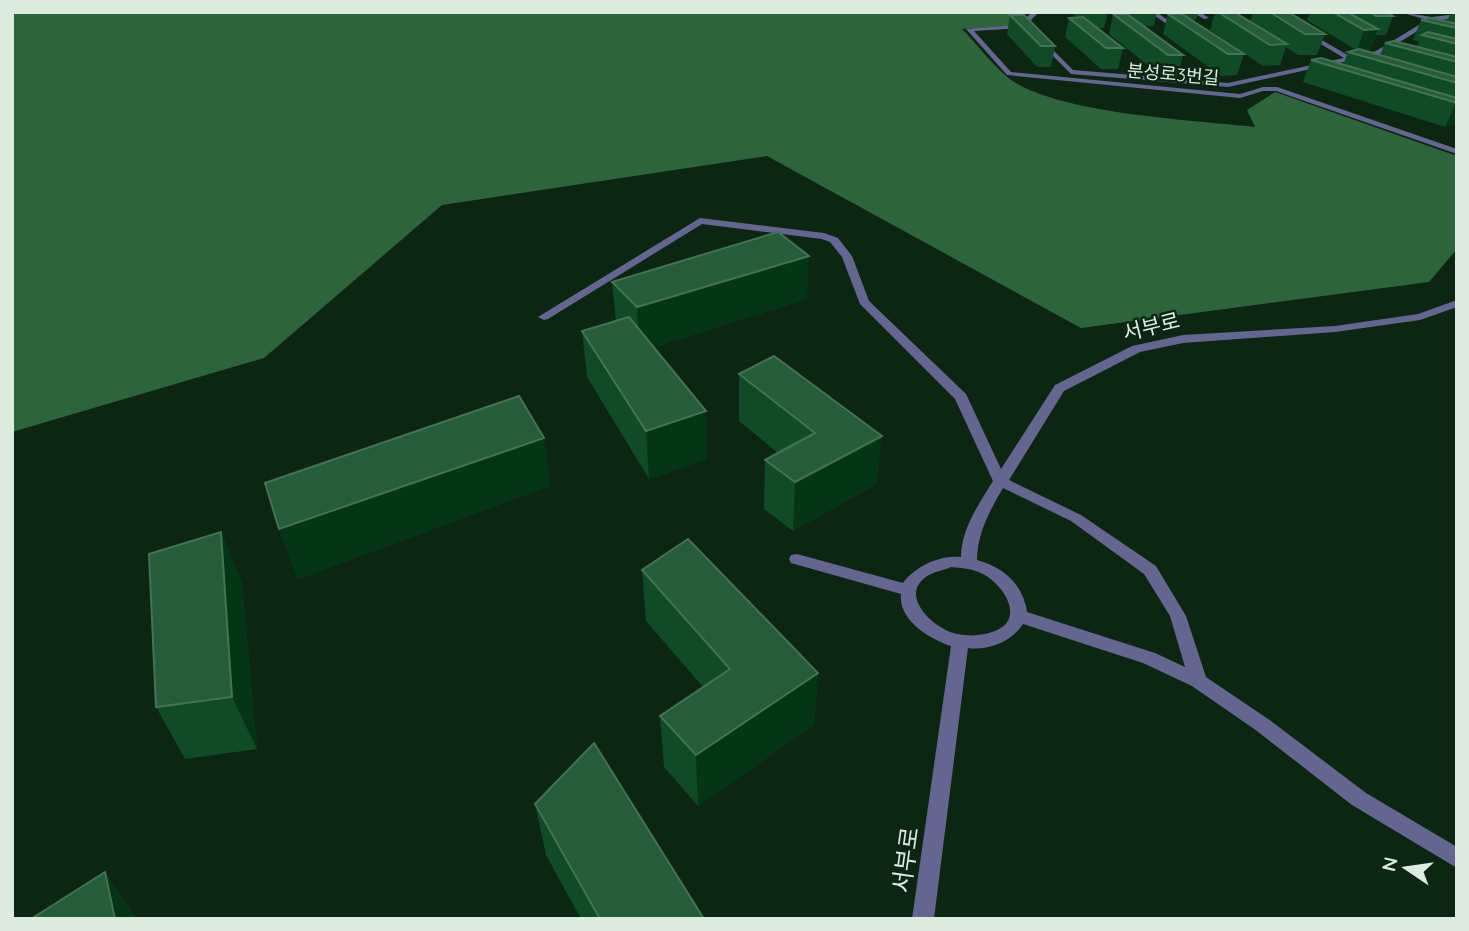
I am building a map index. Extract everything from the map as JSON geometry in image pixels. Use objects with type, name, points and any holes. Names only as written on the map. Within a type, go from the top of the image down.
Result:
[{"type":"street","name":"분성로3번길","points":[[1036,12],[1021,27],[969,29],[1009,75],[1240,96],[1263,89],[1277,89],[1457,152]]},
{"type":"street","points":[[1152,12],[1187,34]]},
{"type":"street","points":[[1195,12],[1206,18]]},
{"type":"street","points":[[1403,12],[1432,19]]},
{"type":"street","points":[[1036,36],[1071,72],[1228,85],[1372,54],[1383,54],[1432,19],[1455,14]]},
{"type":"street","points":[[1299,29],[1350,59]]},
{"type":"street","points":[[1413,32],[1424,34]]},
{"type":"street","points":[[1370,44],[1383,54]]},
{"type":"street","points":[[1339,61],[1365,69]]},
{"type":"street","points":[[1288,62],[1325,77]]},
{"type":"street","points":[[1245,71],[1256,78]]},
{"type":"street","points":[[1191,76],[1201,83]]},
{"type":"street","points":[[544,317],[700,221],[824,236],[834,240],[847,256],[864,302],[961,397],[1000,481],[1076,518],[1150,570],[1178,615],[1198,681]]},
{"type":"street","name":"서부로","points":[[969,563],[969,548],[981,512],[1059,388],[1136,349],[1183,339],[1335,329],[1420,317],[1457,303]]},
{"type":"street","points":[[797,559],[908,590]]},
{"type":"street","points":[[969,563],[1001,578],[1013,589],[1019,603],[1019,616],[1013,628],[1001,637],[985,642],[960,641],[930,630],[916,619],[909,606],[908,590],[911,581],[920,571],[934,565],[969,563]]},
{"type":"street","points":[[1019,616],[1149,658],[1198,681],[1264,726],[1359,799],[1457,858]]},
{"type":"street","name":"서부로","points":[[923,919],[960,641]]},
{"type":"green space","points":[[12,12],[1018,12],[1013,26],[962,29],[1006,76],[1027,89],[1055,99],[1124,113],[1255,127],[1247,110],[1275,92],[1457,156],[1457,249],[1429,282],[1081,328],[767,156],[442,205],[264,358],[12,432]]},
{"type":"building","points":[[1218,12],[1234,12],[1287,44],[1270,45]]},
{"type":"building","points":[[1270,12],[1288,12],[1325,34],[1305,34]]},
{"type":"building","points":[[1333,12],[1347,12],[1378,29],[1364,30]]},
{"type":"building","points":[[1370,12],[1387,12],[1393,16],[1376,16]]},
{"type":"building","points":[[1113,14],[1127,14],[1183,55],[1168,55]]},
{"type":"building","points":[[1168,14],[1182,14],[1244,54],[1228,54]]},
{"type":"building","points":[[1010,15],[1024,15],[1055,46],[1041,46]]},
{"type":"building","points":[[1083,17],[1123,48],[1106,48],[1069,18]]},
{"type":"building","points":[[1431,18],[1457,24],[1457,28],[1421,20]]},
{"type":"building","points":[[1428,32],[1457,39],[1457,44],[1422,35]]},
{"type":"building","points":[[1394,41],[1457,57],[1457,62],[1385,43]]},
{"type":"building","points":[[1359,49],[1457,77],[1457,83],[1348,52]]},
{"type":"building","points":[[1321,58],[1457,98],[1457,103],[1311,60]]},
{"type":"building","points":[[778,232],[809,256],[637,307],[612,282]]},
{"type":"building","points":[[629,317],[706,411],[646,431],[582,331]]},
{"type":"building","points":[[774,356],[882,436],[795,482],[765,460],[815,433],[739,374]]},
{"type":"building","points":[[519,396],[544,438],[279,529],[265,483]]},
{"type":"building","points":[[221,532],[232,697],[156,707],[149,554]]},
{"type":"building","points":[[688,539],[818,673],[696,755],[660,716],[730,669],[642,570]]},
{"type":"building","points":[[594,743],[704,919],[600,919],[535,804]]},
{"type":"building","points":[[105,872],[115,919],[31,919]]}]
